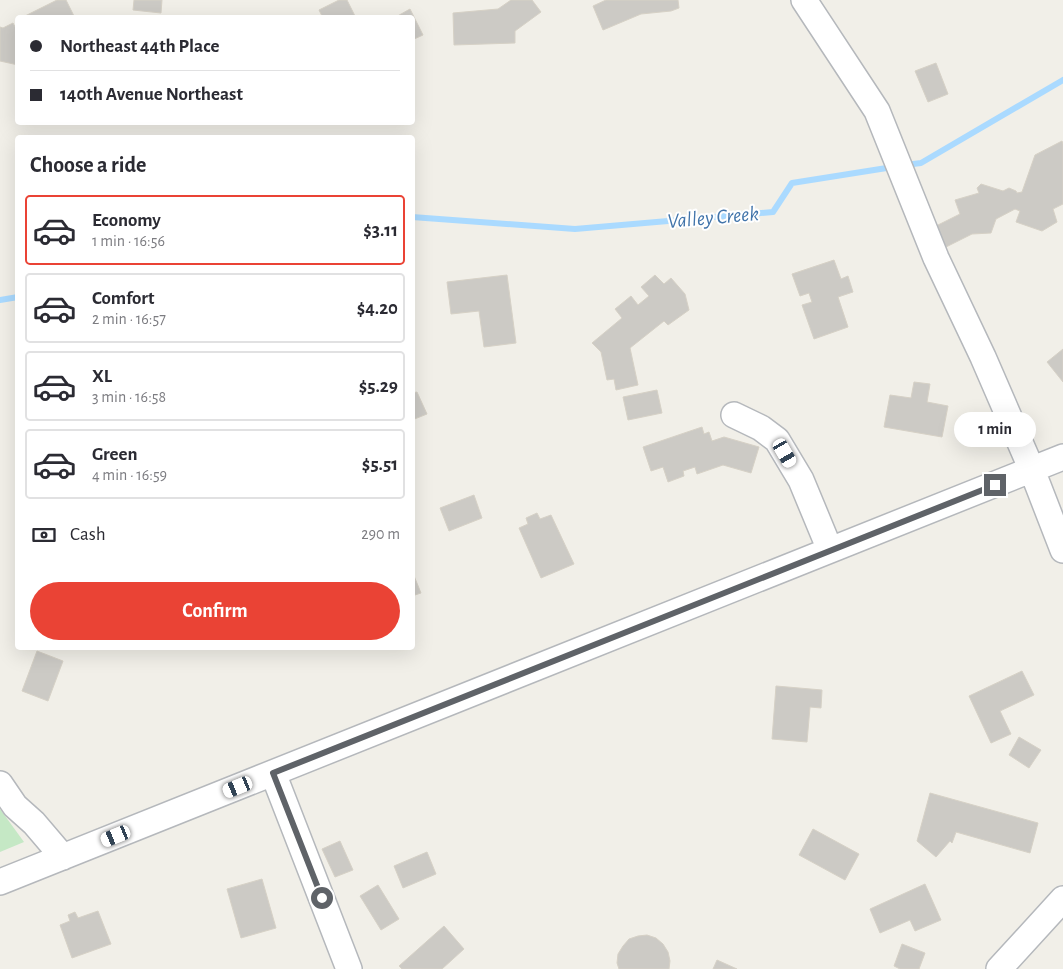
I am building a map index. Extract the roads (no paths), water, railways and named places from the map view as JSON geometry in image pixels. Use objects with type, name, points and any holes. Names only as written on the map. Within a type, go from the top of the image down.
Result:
[{"type":"street","points":[[804,0],[877,110],[936,258],[983,357],[1032,470],[1063,550]]},
{"type":"street","points":[[734,415],[762,428],[778,440],[801,480],[830,550]]},
{"type":"street","points":[[0,882],[1063,458]]},
{"type":"street","points":[[273,773],[349,969]]},
{"type":"street","points":[[0,784],[15,806],[34,823],[63,857]]},
{"type":"street","points":[[999,969],[1063,899]]},
{"type":"waterway","name":"Valley Creek","points":[[905,165],[921,163],[1063,80]]},
{"type":"waterway","name":"Valley Creek","points":[[415,217],[575,229],[773,212],[792,183],[893,167]]},
{"type":"waterway","name":"Valley Creek","points":[[0,300],[15,298]]}]
